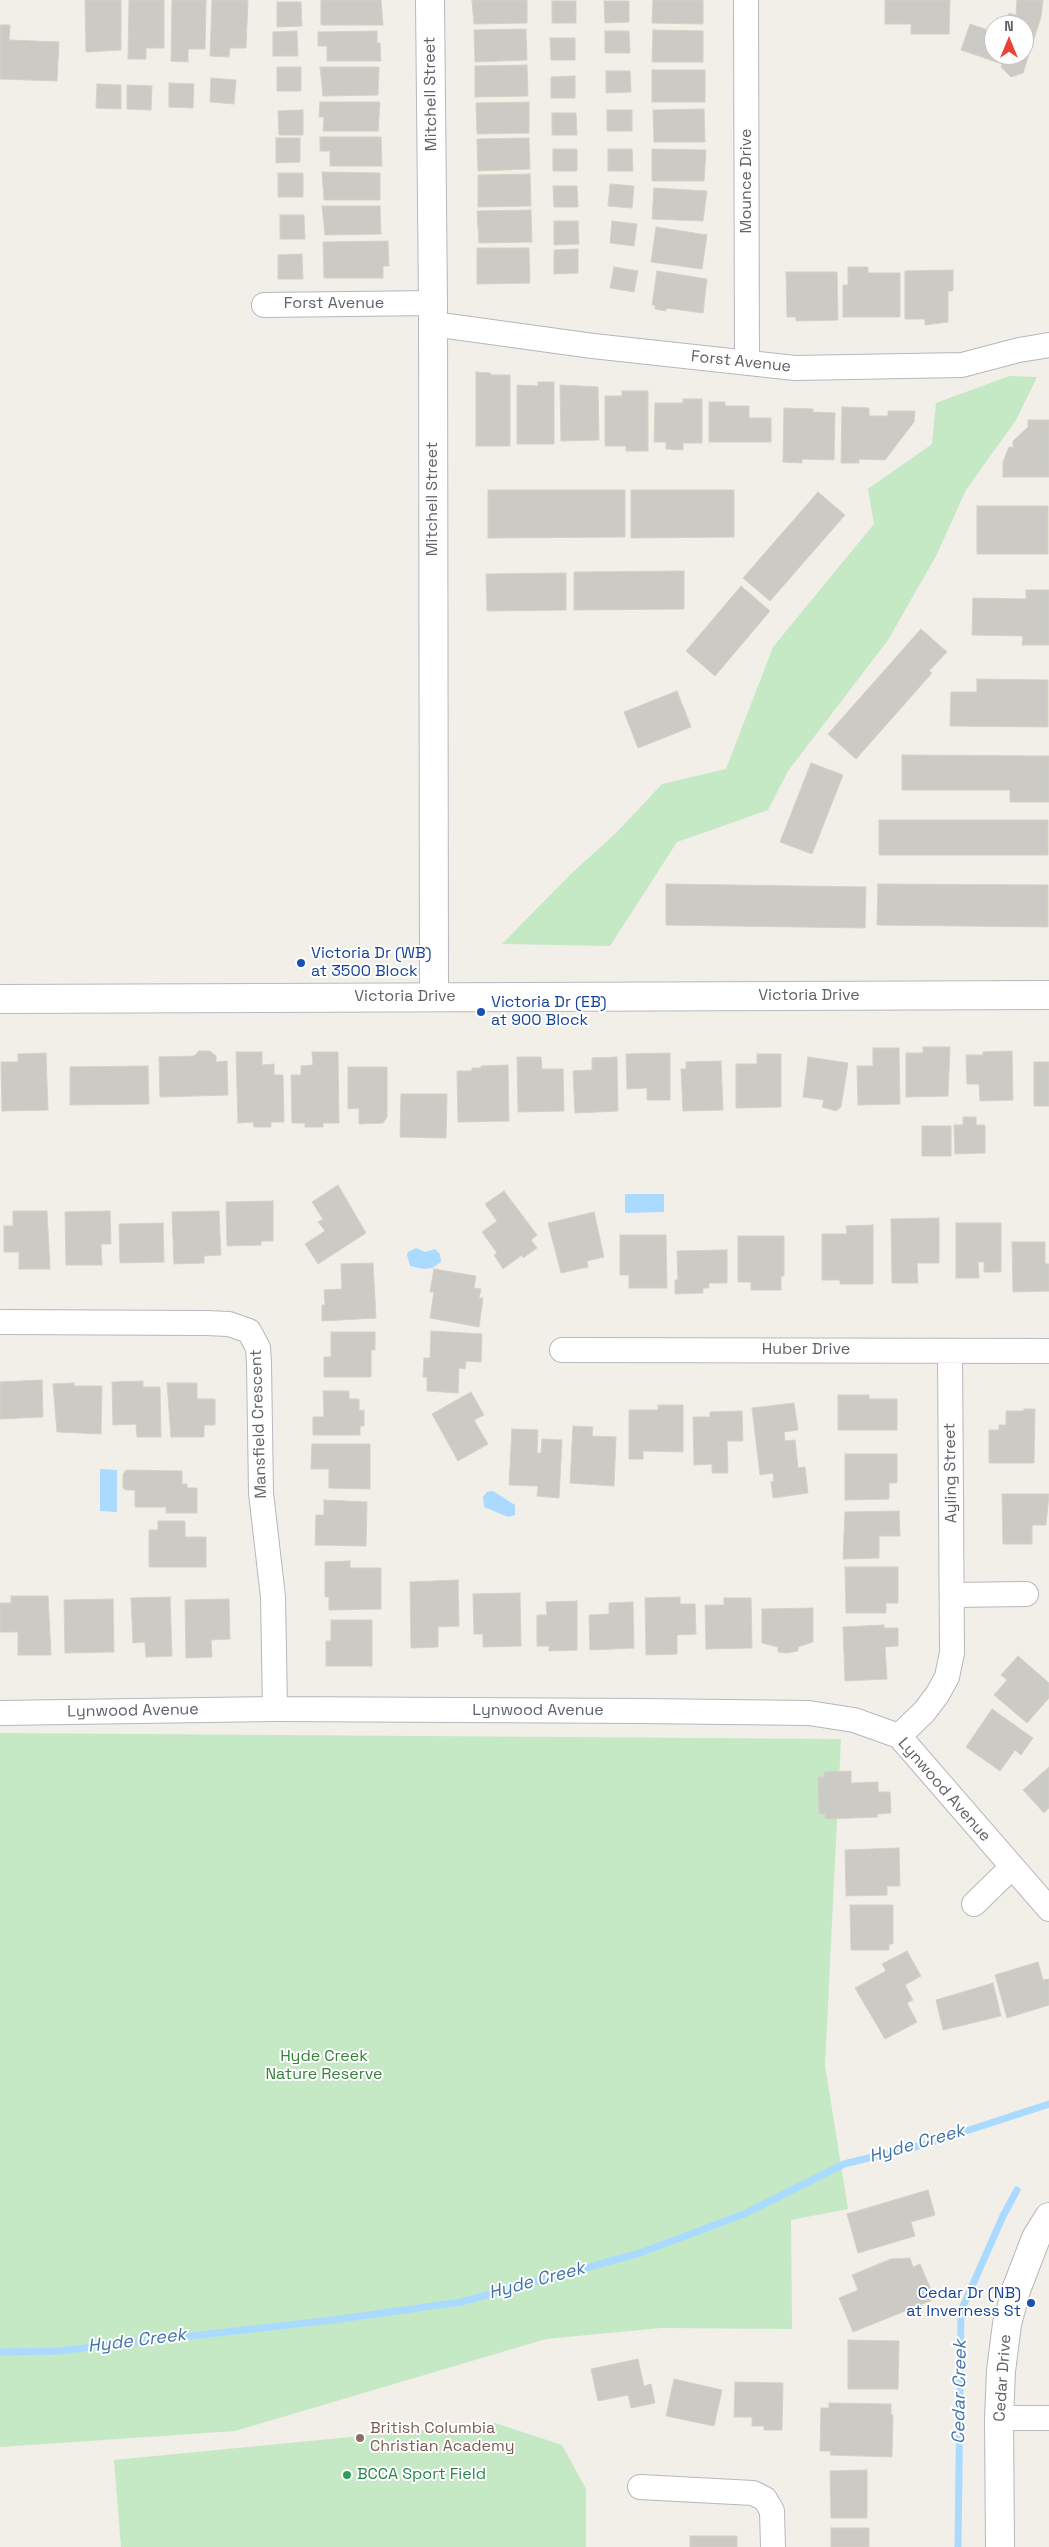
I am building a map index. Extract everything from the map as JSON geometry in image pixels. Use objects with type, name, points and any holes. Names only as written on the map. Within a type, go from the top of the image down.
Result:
[{"type":"street","name":"Mitchell Street","points":[[430,0],[433,313],[434,997]]},
{"type":"street","name":"Mounce Drive","points":[[746,0],[747,363]]},
{"type":"street","name":"Forst Avenue","points":[[264,305],[433,313],[593,346],[795,368],[962,366],[1019,350],[1049,345]]},
{"type":"street","name":"Victoria Drive","points":[[0,998],[1049,995]]},
{"type":"street","name":"Mansfield Crescent","points":[[0,1322],[206,1322],[229,1324],[249,1331],[258,1348],[260,1363],[261,1493],[273,1597],[275,1710]]},
{"type":"street","name":"Huber Drive","points":[[562,1350],[1049,1350]]},
{"type":"street","name":"Ayling Street","points":[[899,1736],[932,1703],[947,1676],[952,1654],[950,1351]]},
{"type":"street","points":[[953,1595],[1026,1594]]},
{"type":"street","name":"Lynwood Avenue","points":[[0,1713],[275,1710],[809,1713],[854,1720],[899,1736],[1049,1909]]},
{"type":"street","points":[[974,1904],[1012,1868]]},
{"type":"street","name":"Cedar Drive","points":[[1000,2547],[999,2418],[1001,2370],[1007,2324],[1016,2290],[1033,2247],[1049,2216]]},
{"type":"street","points":[[999,2418],[1049,2418]]},
{"type":"street","points":[[640,2487],[753,2493],[765,2500],[772,2511],[773,2547]]},
{"type":"green space","points":[[1009,376],[1037,377],[1016,420],[966,490],[936,556],[888,640],[788,771],[768,810],[677,842],[610,946],[502,944],[572,873],[617,832],[662,784],[726,769],[773,647],[874,524],[868,489],[932,444],[936,403]]},
{"type":"green space","name":"Hyde Creek Nature Reserve","points":[[0,1733],[841,1739],[825,2065],[848,2209],[791,2220],[792,2329],[661,2328],[546,2339],[235,2431],[0,2447]]},
{"type":"green space","name":"BCCA Sport Field","points":[[495,2423],[562,2445],[586,2489],[586,2547],[121,2547],[114,2460]]},
{"type":"water","points":[[625,1194],[664,1194],[664,1212],[625,1213]]},
{"type":"water","points":[[416,1248],[425,1252],[435,1249],[440,1254],[441,1262],[432,1268],[424,1269],[410,1266],[408,1252]]},
{"type":"water","points":[[100,1469],[117,1470],[117,1512],[100,1511]]},
{"type":"water","points":[[493,1491],[515,1505],[515,1515],[508,1517],[484,1507],[483,1497],[487,1492]]},
{"type":"building","points":[[85,0],[121,0],[121,50],[86,52]]},
{"type":"building","points":[[129,0],[164,0],[164,48],[146,48],[146,59],[128,59]]},
{"type":"building","points":[[172,0],[206,0],[205,49],[188,49],[188,62],[171,61]]},
{"type":"building","points":[[212,0],[248,0],[246,48],[230,48],[229,57],[210,56]]},
{"type":"building","points":[[321,0],[381,0],[383,25],[321,25]]},
{"type":"building","points":[[472,0],[527,0],[527,23],[474,24]]},
{"type":"building","points":[[653,0],[703,0],[703,24],[652,23]]},
{"type":"building","points":[[885,0],[950,0],[949,34],[911,34],[911,24],[885,24]]},
{"type":"building","points":[[1017,0],[1043,0],[1041,17],[1034,39],[1034,15],[1016,15]]},
{"type":"building","points":[[552,1],[576,1],[576,23],[552,23]]},
{"type":"building","points":[[604,1],[629,1],[629,22],[605,23]]},
{"type":"building","points":[[277,2],[301,2],[302,26],[277,27]]},
{"type":"building","points":[[970,24],[984,29],[984,58],[961,50]]},
{"type":"building","points":[[0,25],[10,25],[9,40],[59,42],[57,81],[0,79]]},
{"type":"building","points":[[526,29],[527,60],[475,62],[474,30]]},
{"type":"building","points":[[653,30],[703,31],[703,62],[652,62]]},
{"type":"building","points":[[297,31],[298,56],[273,56],[273,32]]},
{"type":"building","points":[[377,31],[377,43],[380,43],[381,61],[327,61],[327,46],[318,46],[318,32]]},
{"type":"building","points":[[605,31],[629,31],[630,53],[605,53]]},
{"type":"building","points":[[550,38],[575,38],[575,60],[551,60]]},
{"type":"building","points":[[527,65],[528,96],[475,97],[475,66]]},
{"type":"building","points":[[1002,65],[1026,65],[1023,73],[1011,77],[1001,67]]},
{"type":"building","points":[[277,67],[301,67],[301,91],[277,91]]},
{"type":"building","points":[[320,67],[379,67],[378,95],[323,96]]},
{"type":"building","points":[[652,70],[705,70],[705,102],[652,102]]},
{"type":"building","points":[[606,71],[630,71],[631,92],[606,93]]},
{"type":"building","points":[[575,76],[575,98],[551,98],[551,77]]},
{"type":"building","points":[[211,78],[236,80],[234,104],[210,102]]},
{"type":"building","points":[[169,83],[194,84],[193,108],[169,107]]},
{"type":"building","points":[[97,84],[121,85],[121,109],[96,108]]},
{"type":"building","points":[[127,85],[152,86],[151,110],[127,109]]},
{"type":"building","points":[[320,102],[380,102],[378,131],[323,131],[324,117],[319,117]]},
{"type":"building","points":[[529,102],[529,133],[477,134],[476,103]]},
{"type":"building","points":[[704,109],[705,142],[654,142],[653,110]]},
{"type":"building","points":[[303,110],[303,135],[279,135],[278,111]]},
{"type":"building","points":[[607,110],[632,110],[632,131],[607,131]]},
{"type":"building","points":[[552,113],[576,113],[577,135],[552,135]]},
{"type":"building","points":[[320,137],[381,137],[382,166],[330,166],[330,151],[320,151]]},
{"type":"building","points":[[276,138],[300,138],[300,162],[276,163]]},
{"type":"building","points":[[529,138],[530,169],[478,171],[477,139]]},
{"type":"building","points":[[553,149],[577,149],[577,171],[553,171]]},
{"type":"building","points":[[608,149],[632,149],[633,171],[608,171]]},
{"type":"building","points":[[652,149],[706,150],[704,181],[652,181]]},
{"type":"building","points":[[322,172],[380,173],[380,200],[324,200]]},
{"type":"building","points":[[278,173],[303,173],[303,197],[278,197]]},
{"type":"building","points":[[530,174],[531,206],[478,207],[478,175]]},
{"type":"building","points":[[610,184],[634,186],[632,208],[608,206]]},
{"type":"building","points":[[553,186],[577,186],[578,207],[554,207]]},
{"type":"building","points":[[654,188],[707,191],[703,221],[652,219]]},
{"type":"building","points":[[322,206],[380,206],[381,234],[325,235]]},
{"type":"building","points":[[531,210],[532,242],[479,243],[477,211]]},
{"type":"building","points":[[280,215],[304,215],[305,239],[280,239]]},
{"type":"building","points":[[554,221],[578,221],[579,244],[554,245]]},
{"type":"building","points":[[612,221],[637,224],[634,246],[610,243]]},
{"type":"building","points":[[656,227],[707,235],[702,269],[651,262]]},
{"type":"building","points":[[388,241],[389,266],[383,266],[383,278],[324,278],[323,242]]},
{"type":"building","points":[[477,248],[529,248],[530,283],[477,284]]},
{"type":"building","points":[[578,249],[578,273],[554,274],[554,250]]},
{"type":"building","points":[[302,254],[303,279],[278,279],[278,255]]},
{"type":"building","points":[[614,267],[638,271],[634,292],[610,288]]},
{"type":"building","points":[[848,267],[868,267],[868,273],[900,273],[900,317],[843,317],[843,285],[848,285]]},
{"type":"building","points":[[953,270],[953,291],[948,291],[948,322],[925,325],[925,319],[905,319],[905,271]]},
{"type":"building","points":[[657,271],[707,279],[703,313],[666,308],[666,311],[655,309],[655,305],[652,305]]},
{"type":"building","points":[[786,272],[837,272],[838,320],[796,321],[796,317],[787,317]]},
{"type":"building","points":[[476,372],[491,373],[491,375],[510,375],[510,446],[476,446]]},
{"type":"building","points":[[538,382],[554,382],[554,444],[517,444],[517,385],[538,386]]},
{"type":"building","points":[[560,385],[598,387],[599,440],[561,441]]},
{"type":"building","points":[[622,391],[648,391],[648,451],[626,451],[626,446],[605,446],[605,396],[622,396]]},
{"type":"building","points":[[683,399],[702,399],[702,443],[683,443],[683,450],[666,449],[666,442],[654,442],[655,403],[683,403]]},
{"type":"building","points":[[709,402],[725,402],[725,406],[749,406],[749,418],[771,418],[771,442],[709,442]]},
{"type":"building","points":[[842,407],[869,408],[869,416],[888,416],[888,411],[915,411],[914,422],[885,460],[859,459],[859,463],[841,463]]},
{"type":"building","points":[[784,408],[813,409],[813,412],[835,413],[834,460],[802,459],[802,463],[783,462]]},
{"type":"building","points":[[1028,420],[1049,420],[1049,477],[1003,477],[1003,462],[1009,447],[1013,447],[1013,441],[1028,427]]},
{"type":"building","points":[[488,490],[625,490],[625,537],[488,538]]},
{"type":"building","points":[[631,490],[734,490],[734,537],[631,538]]},
{"type":"building","points":[[818,492],[845,515],[770,601],[743,578]]},
{"type":"building","points":[[977,506],[1048,506],[1048,554],[977,554]]},
{"type":"building","points":[[684,571],[684,609],[574,610],[574,572]]},
{"type":"building","points":[[566,573],[566,610],[487,611],[486,574]]},
{"type":"building","points":[[741,586],[770,611],[715,676],[686,651]]},
{"type":"building","points":[[1026,590],[1049,590],[1049,645],[1022,645],[1023,636],[972,635],[973,598],[1026,599]]},
{"type":"building","points":[[921,629],[947,652],[929,671],[932,673],[856,759],[828,734]]},
{"type":"building","points":[[977,679],[1048,680],[1048,727],[950,726],[951,692],[977,692]]},
{"type":"building","points":[[677,691],[691,727],[638,748],[624,712]]},
{"type":"building","points":[[902,755],[1049,756],[1049,802],[1010,802],[1010,790],[902,790]]},
{"type":"building","points":[[811,763],[843,775],[812,854],[780,842]]},
{"type":"building","points":[[879,820],[1048,820],[1048,855],[879,855]]},
{"type":"building","points":[[666,884],[866,887],[865,928],[666,925]]},
{"type":"building","points":[[878,884],[1048,885],[1048,927],[877,925]]},
{"type":"building","points":[[923,1047],[950,1047],[948,1096],[906,1097],[906,1053],[923,1053]]},
{"type":"building","points":[[873,1048],[899,1048],[900,1104],[858,1105],[857,1066],[873,1066]]},
{"type":"building","points":[[199,1051],[210,1051],[216,1056],[216,1062],[227,1061],[228,1095],[160,1097],[159,1057],[194,1056]]},
{"type":"building","points":[[1012,1051],[1013,1100],[980,1101],[979,1084],[967,1084],[966,1055],[983,1055],[983,1052]]},
{"type":"building","points":[[236,1052],[262,1052],[262,1065],[274,1064],[274,1075],[283,1075],[284,1122],[271,1122],[271,1127],[254,1127],[253,1122],[238,1123]]},
{"type":"building","points":[[312,1052],[338,1052],[339,1123],[323,1123],[323,1127],[305,1127],[305,1123],[292,1123],[291,1075],[301,1075],[301,1066],[313,1065]]},
{"type":"building","points":[[46,1053],[48,1110],[2,1111],[1,1062],[18,1062],[18,1054]]},
{"type":"building","points":[[670,1053],[670,1100],[647,1100],[647,1088],[627,1089],[626,1054]]},
{"type":"building","points":[[757,1054],[781,1054],[781,1107],[736,1108],[736,1064],[757,1064]]},
{"type":"building","points":[[517,1057],[541,1057],[542,1069],[563,1069],[564,1111],[518,1112]]},
{"type":"building","points":[[617,1057],[618,1111],[575,1113],[573,1071],[592,1070],[592,1058]]},
{"type":"building","points":[[808,1057],[848,1063],[841,1107],[836,1111],[822,1107],[824,1100],[803,1097]]},
{"type":"building","points":[[721,1061],[723,1110],[683,1111],[681,1069],[686,1069],[686,1062]]},
{"type":"building","points":[[1034,1062],[1049,1062],[1049,1106],[1034,1106]]},
{"type":"building","points":[[508,1065],[509,1121],[458,1122],[457,1071],[472,1071],[472,1068],[481,1068],[481,1066]]},
{"type":"building","points":[[148,1066],[149,1104],[70,1105],[70,1067]]},
{"type":"building","points":[[348,1067],[387,1067],[387,1117],[383,1123],[359,1124],[359,1108],[348,1109]]},
{"type":"building","points":[[401,1094],[447,1094],[446,1138],[400,1137]]},
{"type":"building","points":[[963,1117],[976,1117],[976,1125],[985,1125],[985,1153],[955,1154],[954,1125],[963,1125]]},
{"type":"building","points":[[922,1126],[951,1126],[951,1156],[922,1156]]},
{"type":"building","points":[[338,1185],[366,1233],[318,1264],[305,1244],[325,1231],[318,1222],[323,1219],[312,1202]]},
{"type":"building","points":[[504,1191],[537,1235],[531,1240],[537,1248],[523,1258],[522,1255],[503,1269],[494,1255],[497,1253],[482,1232],[497,1221],[485,1204]]},
{"type":"building","points":[[273,1201],[273,1241],[261,1241],[261,1245],[227,1246],[226,1202]]},
{"type":"building","points":[[13,1211],[47,1211],[50,1269],[19,1269],[19,1252],[4,1252],[4,1226],[13,1226]]},
{"type":"building","points":[[110,1211],[111,1244],[101,1244],[102,1265],[66,1265],[65,1212]]},
{"type":"building","points":[[219,1211],[221,1255],[204,1256],[204,1263],[174,1264],[172,1212]]},
{"type":"building","points":[[594,1212],[604,1257],[587,1261],[588,1267],[561,1273],[548,1223]]},
{"type":"building","points":[[939,1218],[939,1263],[917,1263],[918,1283],[892,1283],[891,1219]]},
{"type":"building","points":[[163,1223],[164,1262],[120,1263],[119,1224]]},
{"type":"building","points":[[956,1223],[1001,1223],[1001,1272],[984,1272],[984,1262],[978,1262],[979,1278],[956,1278]]},
{"type":"building","points":[[873,1225],[873,1284],[840,1284],[840,1280],[822,1280],[822,1234],[847,1234],[846,1226]]},
{"type":"building","points":[[620,1235],[666,1235],[667,1288],[629,1288],[629,1275],[620,1275]]},
{"type":"building","points":[[738,1236],[784,1236],[784,1276],[781,1276],[781,1290],[751,1290],[751,1282],[738,1282]]},
{"type":"building","points":[[1012,1242],[1045,1242],[1045,1264],[1049,1264],[1049,1291],[1013,1292]]},
{"type":"building","points":[[727,1250],[727,1283],[709,1283],[709,1288],[703,1288],[703,1293],[675,1294],[675,1280],[678,1280],[677,1251]]},
{"type":"building","points":[[373,1263],[376,1318],[322,1321],[322,1305],[325,1305],[324,1290],[342,1289],[341,1264]]},
{"type":"building","points":[[434,1269],[476,1276],[474,1288],[481,1289],[479,1298],[483,1298],[479,1327],[430,1318],[434,1292],[430,1292]]},
{"type":"building","points":[[431,1331],[482,1334],[481,1362],[466,1361],[465,1369],[459,1368],[458,1393],[427,1391],[427,1377],[423,1377],[424,1358],[430,1358]]},
{"type":"building","points":[[331,1332],[375,1332],[375,1350],[371,1350],[371,1377],[324,1377],[324,1357],[331,1357]]},
{"type":"building","points":[[42,1380],[43,1417],[0,1419],[0,1382]]},
{"type":"building","points":[[143,1381],[143,1387],[160,1387],[161,1437],[137,1437],[136,1424],[113,1425],[112,1382]]},
{"type":"building","points":[[74,1383],[74,1386],[102,1386],[101,1434],[57,1432],[53,1384]]},
{"type":"building","points":[[167,1383],[197,1383],[197,1399],[215,1399],[215,1425],[204,1425],[204,1437],[171,1437]]},
{"type":"building","points":[[323,1391],[349,1391],[349,1399],[359,1399],[359,1411],[364,1410],[364,1426],[360,1426],[360,1435],[313,1435],[313,1417],[324,1417]]},
{"type":"building","points":[[471,1392],[484,1415],[474,1420],[488,1444],[458,1461],[432,1414]]},
{"type":"building","points":[[838,1395],[869,1395],[869,1399],[897,1399],[897,1430],[838,1430]]},
{"type":"building","points":[[794,1403],[798,1430],[784,1432],[785,1441],[795,1440],[798,1468],[805,1467],[808,1493],[773,1498],[771,1482],[774,1481],[773,1473],[760,1475],[752,1408]]},
{"type":"building","points":[[658,1405],[683,1405],[683,1452],[643,1451],[643,1459],[629,1459],[629,1410],[658,1410]]},
{"type":"building","points":[[1024,1409],[1035,1409],[1034,1463],[989,1463],[989,1430],[999,1430],[999,1425],[1006,1425],[1006,1411],[1024,1411]]},
{"type":"building","points":[[742,1411],[743,1441],[727,1441],[728,1473],[712,1473],[712,1464],[694,1465],[693,1417],[710,1417],[710,1412]]},
{"type":"building","points":[[573,1426],[593,1427],[592,1436],[616,1437],[614,1486],[570,1483]]},
{"type":"building","points":[[512,1429],[538,1430],[537,1453],[541,1453],[542,1439],[562,1440],[559,1498],[537,1496],[538,1486],[509,1485]]},
{"type":"building","points":[[312,1444],[370,1444],[370,1489],[329,1488],[329,1469],[311,1469]]},
{"type":"building","points":[[845,1454],[897,1454],[897,1483],[889,1483],[889,1499],[845,1500]]},
{"type":"building","points":[[126,1470],[182,1471],[182,1484],[187,1484],[187,1488],[197,1488],[197,1513],[166,1513],[166,1507],[135,1507],[135,1490],[123,1488],[123,1474]]},
{"type":"building","points":[[1002,1494],[1049,1494],[1046,1525],[1032,1525],[1032,1544],[1003,1544]]},
{"type":"building","points":[[324,1500],[367,1502],[366,1546],[315,1545],[316,1515],[324,1515]]},
{"type":"building","points":[[899,1511],[900,1536],[879,1536],[879,1558],[843,1559],[845,1512]]},
{"type":"building","points":[[158,1521],[185,1521],[185,1537],[206,1537],[206,1567],[149,1567],[149,1530],[158,1530]]},
{"type":"building","points":[[350,1561],[350,1568],[381,1568],[381,1609],[329,1610],[329,1597],[325,1597],[325,1562]]},
{"type":"building","points":[[845,1567],[898,1567],[898,1603],[886,1603],[886,1613],[846,1613]]},
{"type":"building","points":[[458,1580],[459,1626],[438,1627],[438,1647],[411,1648],[410,1582]]},
{"type":"building","points":[[520,1593],[521,1646],[483,1647],[483,1634],[474,1634],[473,1594]]},
{"type":"building","points":[[11,1596],[48,1596],[51,1655],[18,1655],[18,1632],[0,1632],[0,1603],[11,1603]]},
{"type":"building","points":[[170,1597],[172,1656],[146,1657],[145,1642],[133,1643],[131,1598]]},
{"type":"building","points":[[680,1597],[680,1604],[695,1604],[696,1634],[677,1635],[677,1654],[646,1655],[645,1598]]},
{"type":"building","points":[[724,1598],[751,1598],[752,1648],[706,1649],[705,1605],[724,1605]]},
{"type":"building","points":[[113,1599],[114,1652],[65,1653],[64,1600]]},
{"type":"building","points":[[229,1599],[230,1639],[211,1640],[212,1657],[186,1658],[185,1600]]},
{"type":"building","points":[[577,1601],[577,1650],[549,1651],[549,1646],[537,1646],[537,1615],[547,1615],[546,1602]]},
{"type":"building","points":[[633,1602],[634,1648],[590,1650],[589,1615],[609,1614],[609,1603]]},
{"type":"building","points":[[813,1608],[813,1642],[798,1647],[798,1651],[787,1653],[778,1652],[778,1647],[762,1643],[762,1609]]},
{"type":"building","points":[[331,1620],[372,1620],[372,1666],[326,1666],[326,1641],[331,1641]]},
{"type":"building","points":[[884,1625],[884,1628],[898,1628],[898,1646],[885,1647],[887,1679],[845,1681],[843,1627]]},
{"type":"building","points":[[1018,1656],[1049,1683],[1049,1698],[1027,1723],[994,1695],[1007,1680],[1001,1675]]},
{"type":"building","points":[[992,1709],[1033,1738],[1021,1755],[1015,1750],[1000,1771],[966,1747]]},
{"type":"building","points":[[1049,1767],[1049,1808],[1044,1813],[1023,1790]]},
{"type":"building","points":[[851,1771],[851,1783],[878,1782],[878,1792],[890,1792],[891,1813],[877,1814],[878,1817],[825,1819],[825,1814],[819,1814],[818,1777],[824,1777],[824,1772]]},
{"type":"building","points":[[899,1848],[900,1886],[887,1886],[887,1895],[846,1896],[845,1850]]},
{"type":"building","points":[[850,1905],[893,1905],[893,1944],[889,1944],[889,1950],[851,1950]]},
{"type":"building","points":[[907,1951],[921,1976],[905,1985],[913,2000],[907,2003],[917,2022],[885,2039],[855,1988],[886,1971],[882,1964]]},
{"type":"building","points":[[1038,1962],[1043,1980],[1049,1979],[1049,2005],[1007,2018],[995,1975]]},
{"type":"building","points":[[993,1983],[1001,2016],[943,2030],[936,2000]]},
{"type":"building","points":[[928,2190],[935,2215],[911,2222],[915,2236],[858,2253],[847,2214]]},
{"type":"building","points":[[910,2258],[913,2267],[920,2264],[935,2299],[853,2332],[839,2298],[858,2290],[852,2275],[891,2259]]},
{"type":"building","points":[[848,2340],[899,2341],[898,2389],[848,2389]]},
{"type":"building","points":[[638,2359],[644,2386],[651,2384],[655,2403],[631,2408],[628,2395],[598,2401],[591,2369]]},
{"type":"building","points":[[674,2379],[722,2390],[714,2426],[666,2416]]},
{"type":"building","points":[[735,2382],[783,2383],[782,2430],[764,2430],[764,2426],[752,2426],[752,2417],[734,2417]]},
{"type":"building","points":[[829,2403],[891,2404],[891,2415],[893,2415],[892,2457],[830,2455],[831,2451],[820,2451],[821,2408],[829,2408]]},
{"type":"building","points":[[867,2470],[867,2518],[831,2518],[830,2471]]},
{"type":"building","points":[[831,2528],[869,2528],[869,2547],[831,2547]]},
{"type":"building","points":[[690,2536],[737,2536],[737,2547],[690,2547]]},
{"type":"waterway","name":"Hyde Creek","points":[[0,2352],[58,2351],[333,2320],[461,2302],[640,2253],[744,2214],[844,2164],[926,2144],[1049,2104]]},
{"type":"waterway","name":"Cedar Creek","points":[[958,2547],[961,2311],[1003,2216],[1017,2190]]},
{"type":"place","name":"Victoria Dr (WB) at 3500 Block","points":[[301,963]]},
{"type":"place","name":"Victoria Dr (EB) at 900 Block","points":[[481,1012]]},
{"type":"place","name":"Cedar Dr (NB) at Inverness St","points":[[1031,2303]]},
{"type":"place","name":"British Columbia Christian Academy","points":[[360,2438]]},
{"type":"place","name":"BCCA Sport Field","points":[[347,2475]]}]
